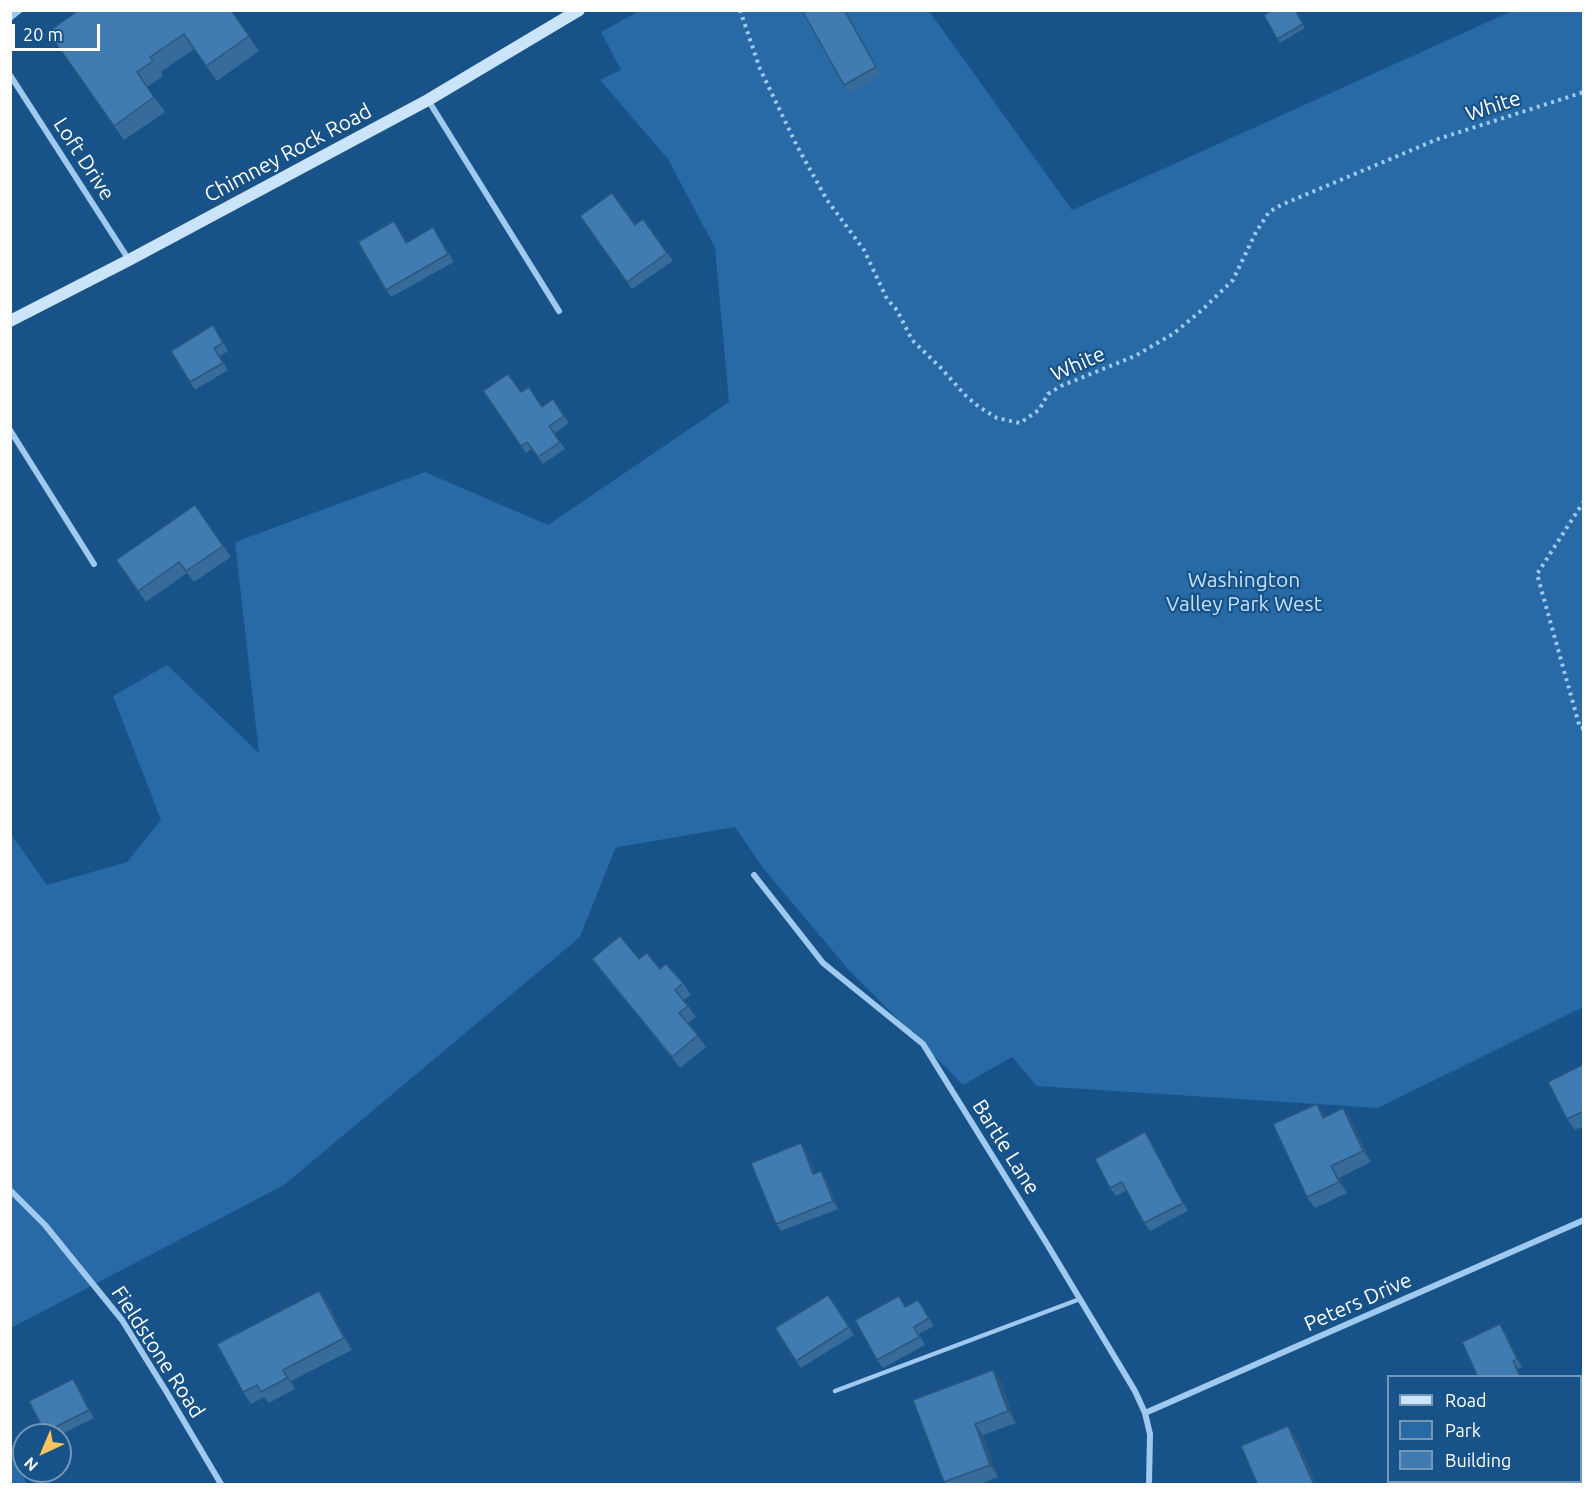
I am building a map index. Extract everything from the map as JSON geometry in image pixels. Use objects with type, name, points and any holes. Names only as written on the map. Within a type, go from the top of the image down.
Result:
[{"type":"street","points":[[10,18],[20,10]]},
{"type":"street","name":"Chimney Rock Road","points":[[10,321],[428,100],[579,10]]},
{"type":"street","name":"Loft Drive","points":[[10,75],[129,260]]},
{"type":"street","points":[[428,100],[559,311]]},
{"type":"street","points":[[10,430],[94,564]]},
{"type":"street","name":"Bartle Lane","points":[[754,875],[823,963],[922,1044],[1135,1391],[1145,1413],[1150,1434],[1149,1485]]},
{"type":"street","name":"Fieldstone Road","points":[[10,1190],[45,1225],[122,1320],[221,1485]]},
{"type":"street","name":"Peters Drive","points":[[1145,1413],[1584,1220]]},
{"type":"lane","points":[[835,1391],[1080,1299]]},
{"type":"path","name":"White","points":[[740,10],[760,69],[797,146],[827,200],[864,250],[887,299],[897,310],[912,340],[979,407],[997,418],[1020,423],[1039,410],[1048,394],[1061,386],[1135,356],[1173,334],[1188,322],[1233,280],[1256,232],[1269,212],[1438,139],[1584,92]]},
{"type":"path","points":[[1584,501],[1537,574],[1580,728],[1584,728]]},
{"type":"green space","name":"Washington Valley Park West","points":[[639,11],[929,11],[1072,210],[1512,11],[1583,11],[1583,1007],[1378,1108],[1037,1086],[1012,1057],[963,1085],[847,968],[763,868],[735,827],[618,847],[615,849],[580,937],[284,1185],[11,1328],[10,833],[47,885],[127,862],[161,820],[113,696],[167,665],[259,753],[235,542],[425,472],[548,525],[729,402],[715,248],[668,159],[600,80],[621,70],[601,32]]},
{"type":"green space","points":[[10,1453],[12,1455],[12,1483],[27,1484],[11,1484]]},
{"type":"building","points":[[79,10],[231,10],[249,36],[206,66],[184,34],[150,57],[153,61],[137,72],[154,97],[114,126],[48,32]]},
{"type":"building","points":[[802,10],[844,10],[876,67],[844,85]]},
{"type":"building","points":[[1272,10],[1295,10],[1303,24],[1277,39],[1264,15]]},
{"type":"building","points":[[612,193],[635,225],[643,219],[667,253],[627,282],[580,216]]},
{"type":"building","points":[[394,221],[406,243],[433,227],[448,254],[386,290],[358,242]]},
{"type":"building","points":[[213,325],[223,343],[214,348],[223,363],[190,382],[171,351]]},
{"type":"building","points":[[508,374],[521,392],[529,387],[542,407],[553,399],[564,416],[549,426],[560,442],[538,457],[527,442],[521,446],[483,391]]},
{"type":"building","points":[[195,505],[223,546],[186,571],[179,562],[138,591],[116,560]]},
{"type":"building","points":[[620,936],[639,959],[647,953],[660,969],[666,964],[683,983],[675,990],[688,1006],[679,1013],[698,1035],[672,1057],[592,959]]},
{"type":"building","points":[[1584,1064],[1584,1111],[1567,1119],[1548,1082]]},
{"type":"building","points":[[1317,1104],[1323,1118],[1343,1108],[1363,1151],[1331,1166],[1339,1182],[1307,1197],[1273,1124]]},
{"type":"building","points":[[1145,1132],[1183,1203],[1144,1223],[1122,1182],[1110,1188],[1095,1159]]},
{"type":"building","points":[[801,1143],[813,1174],[821,1171],[833,1201],[776,1224],[751,1163]]},
{"type":"building","points":[[319,1291],[344,1338],[283,1370],[287,1378],[261,1392],[257,1385],[243,1392],[217,1344]]},
{"type":"building","points":[[828,1295],[849,1327],[796,1361],[775,1328]]},
{"type":"building","points":[[899,1296],[905,1307],[918,1300],[929,1318],[914,1327],[919,1337],[877,1360],[855,1320]]},
{"type":"building","points":[[1500,1324],[1517,1359],[1513,1361],[1519,1375],[1477,1375],[1462,1342]]},
{"type":"building","points":[[993,1370],[1008,1411],[975,1424],[990,1465],[944,1482],[913,1400]]},
{"type":"building","points":[[73,1379],[89,1410],[63,1423],[40,1423],[29,1401]]},
{"type":"building","points":[[1288,1426],[1314,1485],[1258,1485],[1241,1446]]},
{"type":"building","points":[[1584,1454],[1584,1485],[1580,1485],[1579,1483],[1582,1483],[1582,1455]]}]
